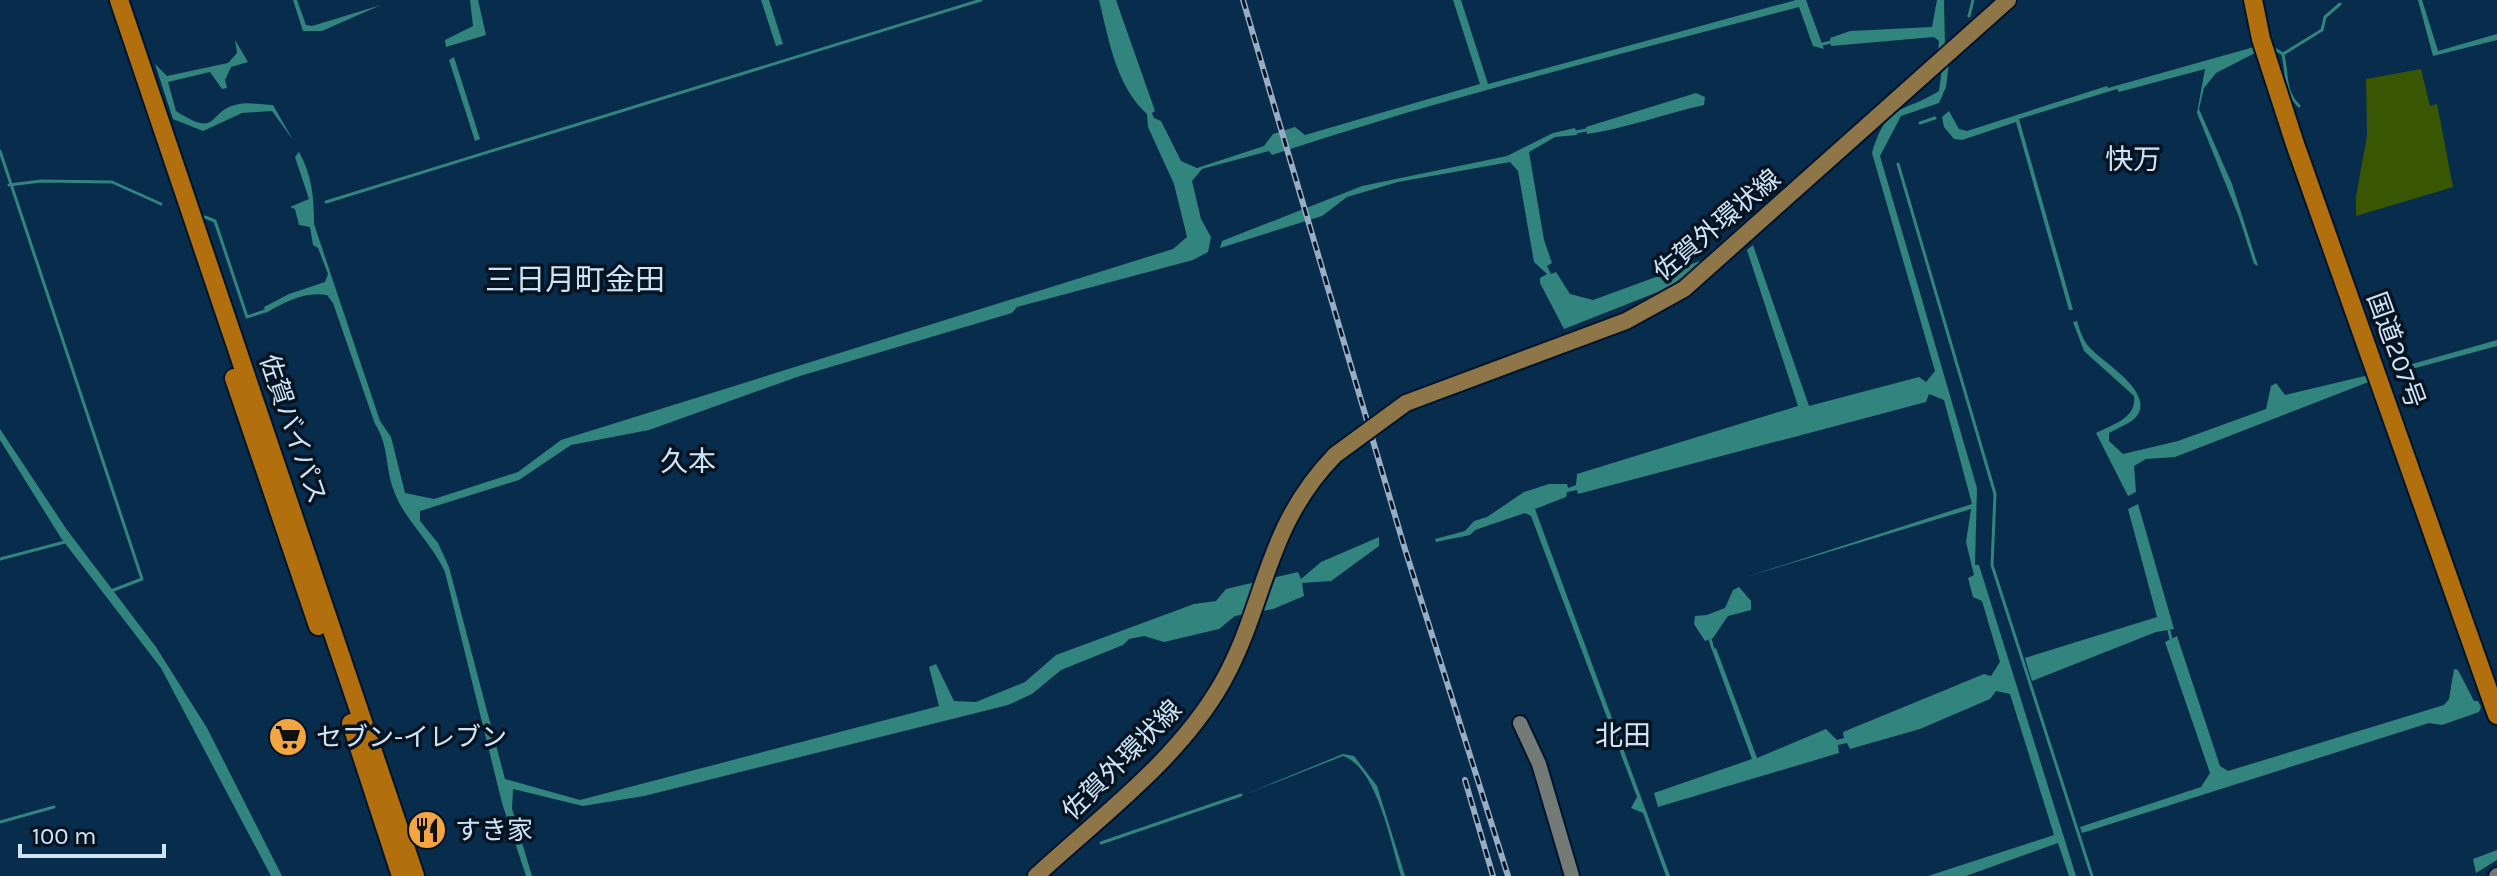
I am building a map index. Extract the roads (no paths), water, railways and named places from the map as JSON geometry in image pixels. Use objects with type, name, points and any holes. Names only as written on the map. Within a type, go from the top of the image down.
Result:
[{"type":"highway","name":"佐賀バイパス","points":[[106,0],[401,876]]},
{"type":"highway","name":"佐賀バイパス","points":[[119,0],[415,876]]},
{"type":"highway","name":"国道207号","points":[[2253,0],[2261,39],[2295,144],[2497,715]]},
{"type":"main road","name":"佐賀外環状線","points":[[1036,876],[1183,739],[1224,679],[1279,534],[1299,499],[1335,455],[1406,403],[1626,321],[1684,289],[2008,0]]},
{"type":"main road","points":[[1520,723],[1539,764],[1572,876]]},
{"type":"waterway","points":[[326,202],[981,0]]},
{"type":"waterway","points":[[1969,16],[1973,0]]},
{"type":"waterway","points":[[2273,48],[2283,54],[2322,30],[2325,17],[2340,4]]},
{"type":"waterway","points":[[1823,44],[1831,42]]},
{"type":"waterway","points":[[2283,55],[2288,88],[2299,106]]},
{"type":"waterway","points":[[1920,123],[1935,118]]},
{"type":"waterway","points":[[1576,132],[1586,130]]},
{"type":"waterway","points":[[0,151],[142,579],[111,591]]},
{"type":"waterway","points":[[1898,164],[1995,494],[1992,565],[2092,876]]},
{"type":"waterway","points":[[9,185],[41,181],[112,182],[161,204]]},
{"type":"waterway","points":[[205,217],[215,221],[247,317],[265,311]]},
{"type":"waterway","points":[[0,559],[65,542]]},
{"type":"waterway","points":[[2169,631],[2171,639]]},
{"type":"waterway","points":[[1710,639],[1713,649]]},
{"type":"waterway","points":[[1101,843],[1241,795]]},
{"type":"waterway","points":[[0,822],[54,807]]},
{"type":"railway","points":[[1243,0],[1404,546],[1508,876]]},
{"type":"railway","points":[[1465,780],[1493,876]]},
{"type":"place","name":"セブン-イレブン","points":[[288,737]]},
{"type":"place","name":"すき家","points":[[427,830]]},
{"type":"district","name":"快万","points":[[2133,159]]},
{"type":"district","name":"三日月町金田","points":[[575,280]]},
{"type":"district","name":"久本","points":[[688,461]]},
{"type":"district","name":"北田","points":[[1623,735]]}]
